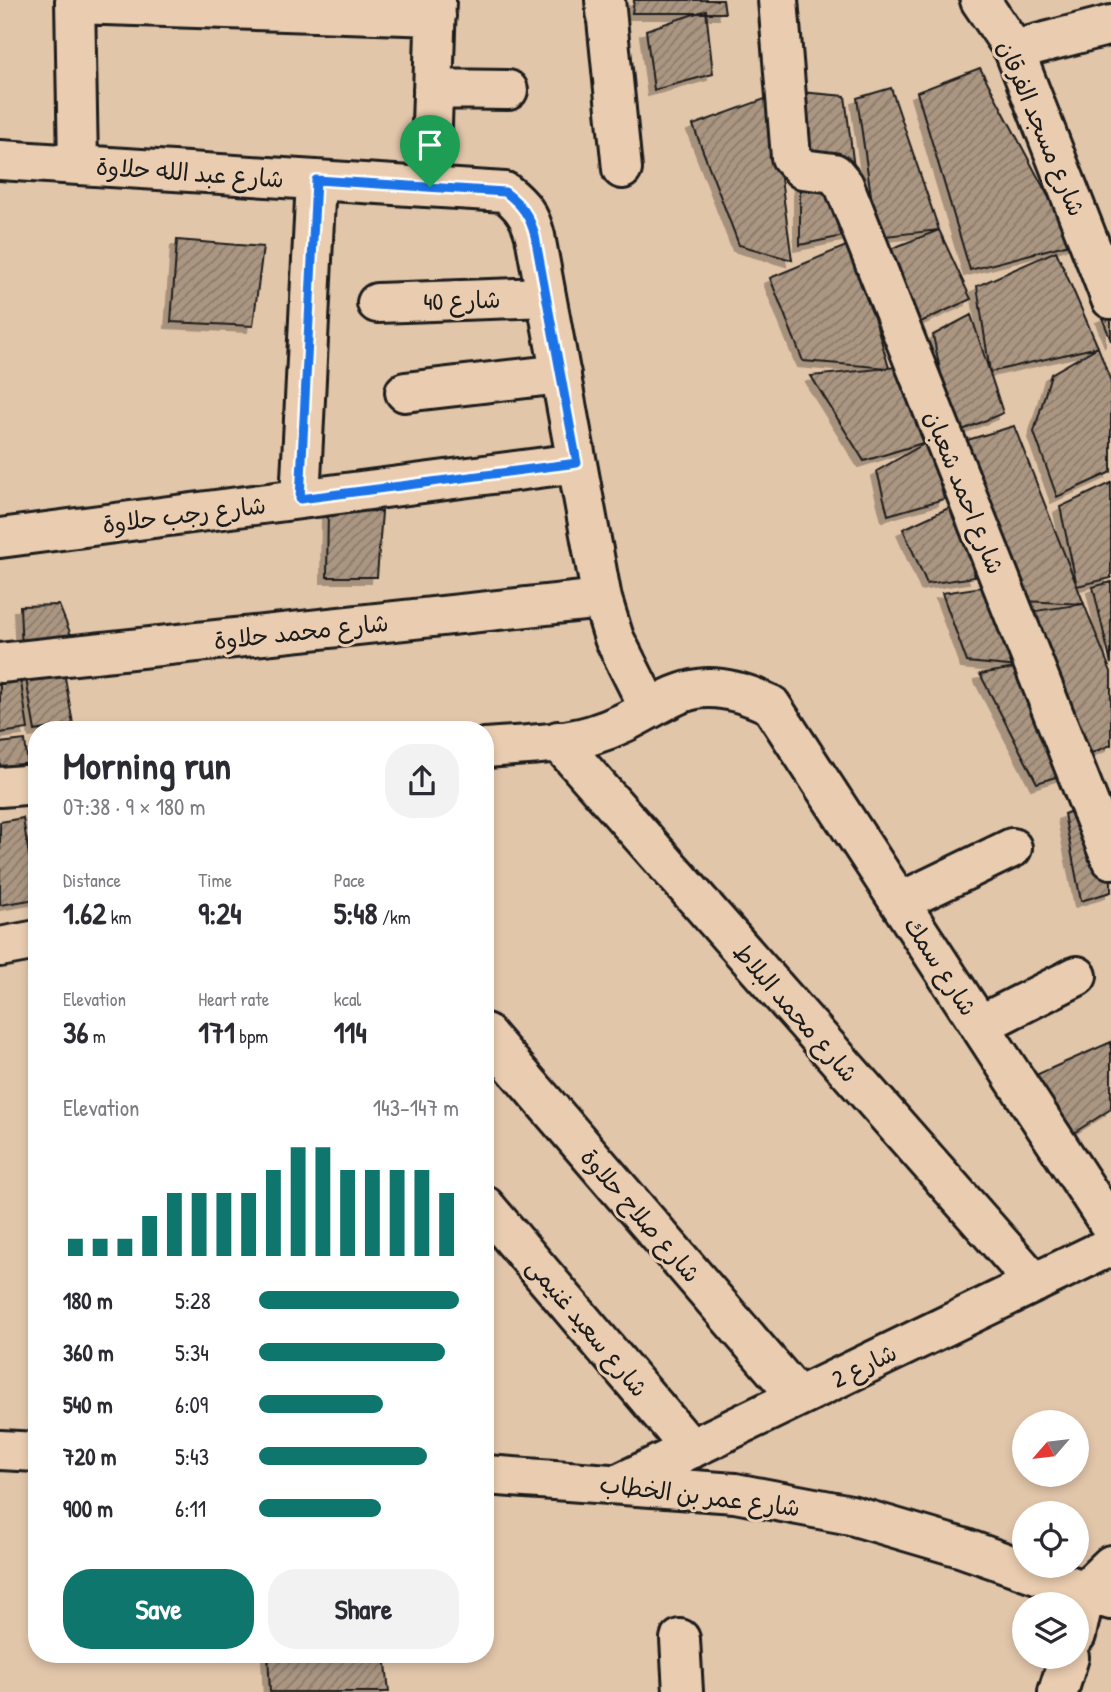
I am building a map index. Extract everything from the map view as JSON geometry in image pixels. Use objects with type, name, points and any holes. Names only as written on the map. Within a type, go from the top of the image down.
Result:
[{"type":"street","points":[[606,0],[622,169]]},
{"type":"street","name":"شارع احمد شعبان","points":[[778,0],[791,157],[802,169],[834,173],[844,185],[1111,859]]},
{"type":"street","name":"شارع مسجد الفرقان","points":[[980,0],[1014,50],[1111,299]]},
{"type":"street","points":[[1101,0],[1111,19]]},
{"type":"street","points":[[78,165],[75,2],[436,8],[430,187]]},
{"type":"street","points":[[1014,50],[1111,25]]},
{"type":"street","points":[[433,89],[508,90]]},
{"type":"street","name":"شارع عبد الله حلاوة","points":[[0,160],[505,192],[520,203],[530,219],[546,297]]},
{"type":"street","points":[[300,499],[316,180]]},
{"type":"street","points":[[494,746],[558,741],[620,724],[649,708],[614,638],[602,599],[546,297]]},
{"type":"street","name":"شارع 40","points":[[377,303],[546,297]]},
{"type":"street","points":[[405,392],[561,374]]},
{"type":"street","name":"شارع رجب حلاوة","points":[[0,538],[577,463]]},
{"type":"street","name":"شارع محمد حلاوة","points":[[0,663],[602,599]]},
{"type":"street","name":"شارع سمك","points":[[649,708],[677,693],[709,687],[742,691],[771,705],[1111,1227]]},
{"type":"street","name":"شارع محمد البلاط","points":[[558,741],[1035,1283]]},
{"type":"street","points":[[0,788],[28,786]]},
{"type":"street","points":[[900,902],[1012,848]]},
{"type":"street","points":[[980,1025],[1076,976]]},
{"type":"street","name":"شارع صلاح حلاوة","points":[[494,1043],[798,1397]]},
{"type":"street","name":"شارع سعيد غنيمى","points":[[494,1217],[691,1449]]},
{"type":"street","name":"شارع 2","points":[[618,1484],[1111,1246]]},
{"type":"street","points":[[0,1450],[28,1452]]},
{"type":"street","name":"شارع عمر بن الخطاب","points":[[494,1476],[735,1493],[850,1514],[1103,1585]]},
{"type":"street","points":[[1089,1611],[1103,1585]]},
{"type":"street","points":[[680,1639],[683,1692]]},
{"type":"street","points":[[1058,1692],[1065,1669]]},
{"type":"building","points":[[634,0],[723,0],[725,13],[632,13]]},
{"type":"building","points":[[706,10],[713,74],[654,90],[646,30]]},
{"type":"building","points":[[980,68],[1073,243],[970,270],[917,92]]},
{"type":"building","points":[[891,88],[939,230],[877,237],[857,98]]},
{"type":"building","points":[[800,92],[845,96],[862,232],[800,245]]},
{"type":"building","points":[[770,97],[792,260],[739,245],[693,125]]},
{"type":"building","points":[[939,230],[971,299],[914,325],[890,249]]},
{"type":"building","points":[[177,240],[263,247],[253,326],[171,322]]},
{"type":"building","points":[[853,243],[889,368],[803,361],[770,278]]},
{"type":"building","points":[[1056,251],[1098,347],[990,372],[977,286]]},
{"type":"building","points":[[1111,313],[1111,341],[1102,317]]},
{"type":"building","points":[[971,315],[1003,413],[953,434],[933,335]]},
{"type":"building","points":[[1098,347],[1111,382],[1111,472],[1057,497],[1034,432],[1051,374]]},
{"type":"building","points":[[897,367],[929,441],[864,461],[811,376]]},
{"type":"building","points":[[1014,426],[1084,604],[1023,601],[961,442]]},
{"type":"building","points":[[929,441],[944,499],[888,515],[877,471]]},
{"type":"building","points":[[1111,483],[1111,578],[1077,586],[1060,507]]},
{"type":"building","points":[[953,506],[975,577],[927,584],[903,529]]},
{"type":"building","points":[[328,508],[382,512],[377,577],[327,577]]},
{"type":"building","points":[[1111,582],[1111,664],[1093,587]]},
{"type":"building","points":[[982,587],[1020,667],[967,662],[942,593]]},
{"type":"building","points":[[1084,604],[1111,672],[1111,745],[1072,761],[1035,611]]},
{"type":"building","points":[[59,605],[77,650],[22,652],[20,606]]},
{"type":"building","points":[[63,666],[72,721],[33,721],[25,673]]},
{"type":"building","points":[[1020,667],[1065,774],[1037,783],[980,674]]},
{"type":"building","points":[[20,676],[28,729],[0,733],[0,679]]},
{"type":"building","points":[[25,740],[28,777],[0,780],[0,743]]},
{"type":"building","points":[[1111,796],[1111,892],[1081,901],[1064,814]]},
{"type":"building","points":[[23,818],[28,849],[28,900],[0,905],[0,822]]},
{"type":"building","points":[[1111,1042],[1111,1109],[1069,1136],[1027,1079]]},
{"type":"building","points":[[268,1663],[386,1663],[389,1692],[270,1692]]},
{"type":"route","points":[[316,180],[430,187],[505,192],[520,203],[530,219],[577,463],[300,499],[316,180]]}]
